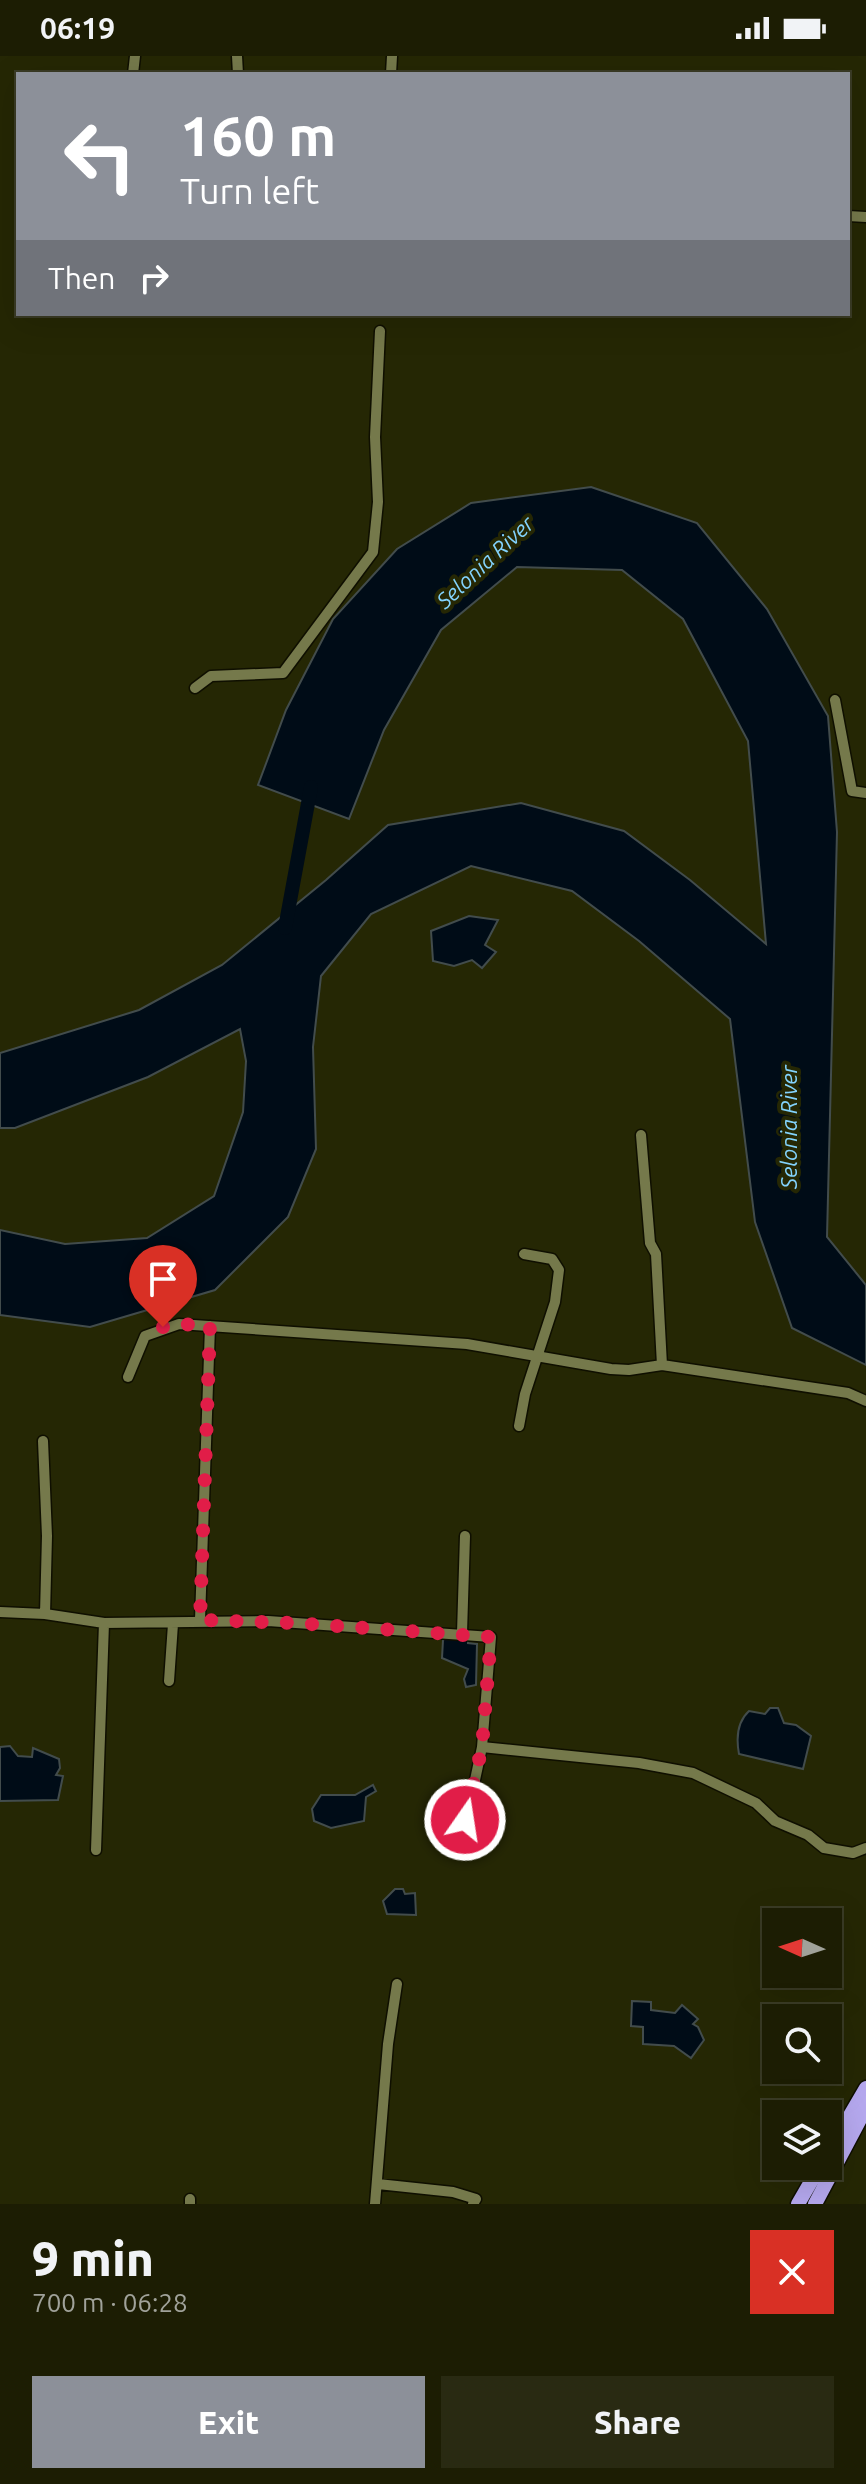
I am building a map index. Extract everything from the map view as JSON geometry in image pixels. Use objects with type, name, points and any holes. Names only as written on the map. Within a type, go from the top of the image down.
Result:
[{"type":"highway","points":[[842,2129],[866,2088]]},
{"type":"highway","points":[[815,2204],[866,2108]]},
{"type":"highway","points":[[798,2204],[812,2180]]},
{"type":"street","points":[[195,688],[211,676],[283,673],[373,552],[378,502],[375,437],[380,331]]},
{"type":"street","points":[[835,700],[852,791],[866,793]]},
{"type":"street","points":[[641,1135],[650,1243],[656,1254],[662,1365]]},
{"type":"street","points":[[519,1426],[525,1394],[555,1302],[559,1270],[552,1259],[524,1254]]},
{"type":"street","points":[[128,1377],[145,1336],[179,1324],[381,1336],[537,1354],[611,1369],[629,1370],[662,1365],[848,1393],[866,1401]]},
{"type":"street","points":[[200,1620],[210,1326]]},
{"type":"street","points":[[43,1441],[47,1536],[45,1614]]},
{"type":"street","points":[[462,1633],[465,1536]]},
{"type":"street","points":[[0,1612],[45,1614],[104,1623],[173,1624],[200,1620],[491,1637],[482,1747],[461,1846]]},
{"type":"street","points":[[96,1850],[104,1623]]},
{"type":"street","points":[[169,1681],[173,1624]]},
{"type":"street","points":[[482,1747],[639,1763],[693,1773],[756,1803],[775,1821],[808,1835],[824,1848],[853,1853],[866,1848]]},
{"type":"street","points":[[375,2204],[388,2044],[397,1984]]},
{"type":"street","points":[[378,2184],[453,2192],[476,2199],[473,2204]]},
{"type":"water","points":[[591,487],[697,523],[767,609],[828,716],[837,832],[827,1237],[866,1285],[866,1365],[792,1328],[755,1222],[730,1019],[639,941],[572,891],[471,866],[371,914],[321,976],[313,1047],[316,1149],[288,1217],[215,1290],[90,1327],[0,1315],[0,1230],[65,1244],[147,1238],[214,1196],[243,1112],[246,1061],[240,1029],[148,1077],[15,1128],[0,1128],[0,1053],[139,1010],[222,965],[388,825],[521,803],[624,831],[690,880],[766,944],[748,741],[683,619],[622,570],[517,567],[441,630],[384,730],[349,819],[258,785],[286,710],[333,619],[397,549],[471,503]]},
{"type":"water","points":[[469,916],[498,920],[485,945],[496,952],[482,968],[472,960],[454,966],[433,961],[431,931]]},
{"type":"water","points":[[450,1635],[468,1637],[468,1643],[477,1644],[476,1685],[466,1687],[464,1679],[468,1669],[442,1658],[443,1640]]},
{"type":"water","points":[[770,1708],[778,1708],[784,1723],[796,1725],[811,1736],[803,1769],[739,1754],[738,1731],[745,1715],[749,1711],[765,1714]]},
{"type":"water","points":[[10,1746],[18,1756],[32,1757],[33,1748],[59,1759],[60,1768],[56,1775],[63,1776],[58,1800],[0,1801],[0,1747]]},
{"type":"water","points":[[373,1785],[376,1791],[366,1797],[364,1821],[331,1828],[314,1821],[312,1809],[321,1795],[355,1795]]},
{"type":"water","points":[[395,1889],[403,1889],[405,1894],[415,1893],[416,1915],[387,1914],[383,1901]]},
{"type":"water","points":[[632,2001],[651,2002],[651,2010],[675,2013],[682,2005],[698,2019],[693,2024],[698,2027],[704,2040],[691,2058],[674,2046],[643,2044],[643,2027],[631,2026]]},
{"type":"waterway","name":"Selonia River","points":[[285,928],[311,787]]},
{"type":"route","points":[[163,1327],[179,1324],[210,1326],[200,1620],[268,1621],[491,1637],[482,1747],[465,1820]]}]
